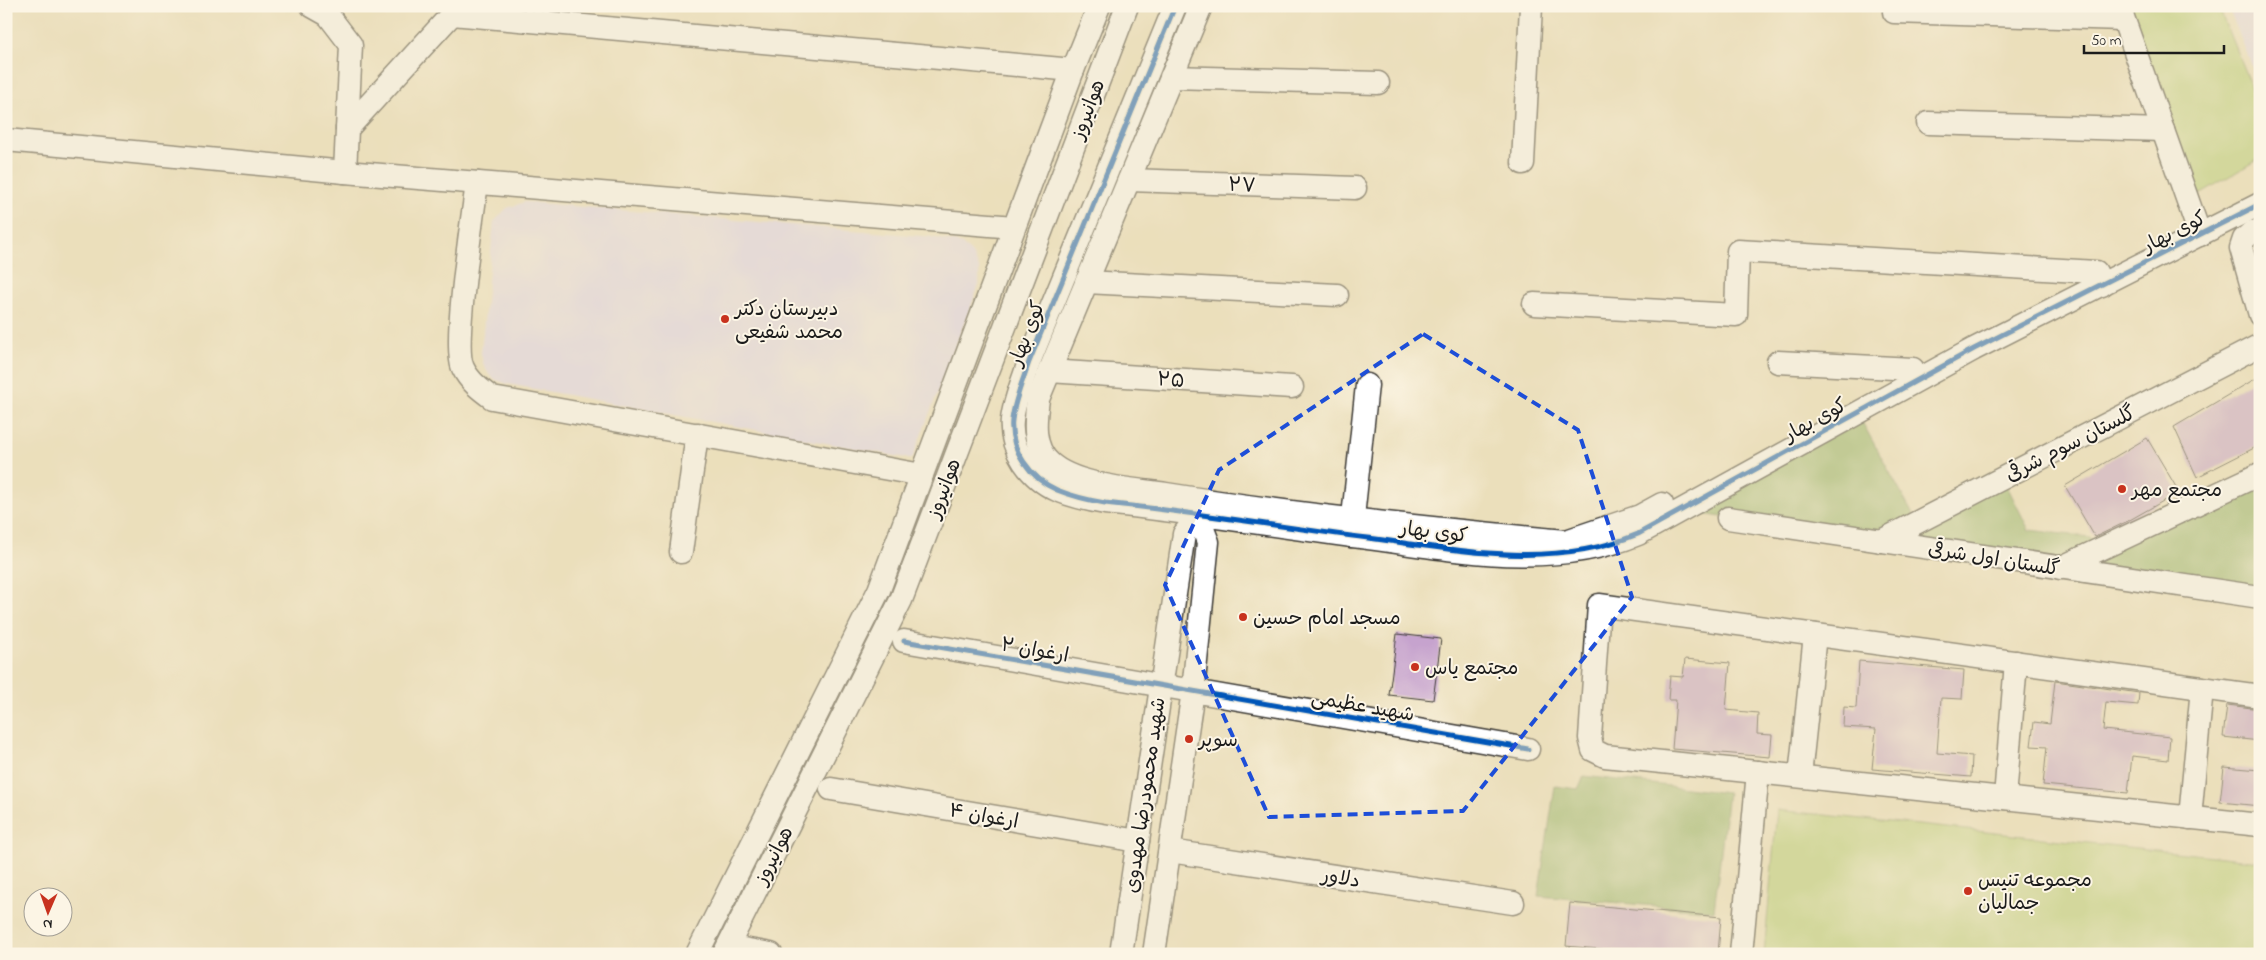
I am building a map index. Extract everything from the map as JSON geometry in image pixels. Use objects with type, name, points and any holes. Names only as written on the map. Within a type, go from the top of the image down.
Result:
[{"type":"street","points":[[312,6],[328,15],[352,45],[345,172]]},
{"type":"street","name":"هوانیروز","points":[[697,954],[879,590],[1073,70],[1099,6]]},
{"type":"street","name":"هوانیروز","points":[[734,952],[901,600],[1127,6]]},
{"type":"street","name":"کوی بهار","points":[[1175,6],[1029,362],[1012,420],[1013,438],[1020,456],[1030,470],[1055,489],[1081,498],[1105,503],[1202,508],[1353,528],[1470,552],[1540,555],[1589,550],[1612,545],[1638,534],[1974,350],[2099,278]]},
{"type":"street","name":"کوی بهار","points":[[1201,6],[1049,371],[1038,399],[1034,422],[1039,446],[1049,462],[1074,476],[1202,508]]},
{"type":"street","points":[[1523,163],[1531,6]]},
{"type":"street","points":[[347,129],[452,10],[1073,70]]},
{"type":"street","points":[[1894,12],[2121,13],[2198,229]]},
{"type":"street","points":[[1171,77],[1378,83]]},
{"type":"street","points":[[1928,123],[2163,130]]},
{"type":"street","points":[[6,140],[345,172],[1014,227]]},
{"type":"street","points":[[1042,156],[1066,165]]},
{"type":"street","name":"۲۷","points":[[1129,180],[1355,188]]},
{"type":"street","points":[[477,183],[459,336],[462,367],[476,386],[492,398],[922,475]]},
{"type":"street","name":"کوی بهار","points":[[2198,229],[2260,189]]},
{"type":"street","name":"کوی بهار","points":[[1353,528],[1566,540],[1640,516],[1913,369],[2198,229],[2260,204]]},
{"type":"street","points":[[2260,232],[2252,232],[2244,238],[2241,248],[2260,315]]},
{"type":"street","points":[[1534,304],[1736,315],[1738,251],[2099,278]]},
{"type":"street","points":[[1086,282],[1337,295]]},
{"type":"street","name":"گلستان سوم شرقی","points":[[1881,541],[2260,345]]},
{"type":"street","points":[[1778,362],[1913,369]]},
{"type":"street","name":"۲۵","points":[[1049,371],[1292,387]]},
{"type":"street","points":[[1353,528],[1367,385]]},
{"type":"street","points":[[951,396],[975,406]]},
{"type":"street","points":[[680,552],[696,434]]},
{"type":"street","points":[[2060,568],[2260,474]]},
{"type":"street","name":"شهید محمودرضا مهدوی","points":[[1121,954],[1184,534],[1202,508]]},
{"type":"street","name":"شهید محمودرضا مهدوی","points":[[1154,954],[1193,691],[1208,542],[1202,508]]},
{"type":"street","name":"گلستان اول شرقی","points":[[1728,518],[2260,597]]},
{"type":"street","points":[[2260,696],[1598,605],[1590,738],[1593,750],[1605,756],[2260,825]]},
{"type":"street","points":[[1800,776],[1815,635]]},
{"type":"street","name":"ارغوان ۲","points":[[904,641],[1193,691]]},
{"type":"street","points":[[852,643],[873,656]]},
{"type":"street","points":[[2005,798],[2016,662]]},
{"type":"street","points":[[2190,818],[2202,688]]},
{"type":"street","name":"شهید عظیمی","points":[[1193,691],[1528,749]]},
{"type":"street","points":[[1741,954],[1758,772]]},
{"type":"street","name":"ارغوان ۴","points":[[830,789],[1138,841]]},
{"type":"street","name":"دلاور","points":[[1170,851],[1513,903]]},
{"type":"street","points":[[734,952],[771,954]]},
{"type":"highlighted area","points":[[1423,334],[1578,430],[1632,597],[1463,811],[1269,817],[1165,585],[1219,470]]},
{"type":"shaded area","points":[[2228,6],[2260,6],[2260,86]]},
{"type":"shaded area","name":"دبیرستان دکتر محمد شفیعی","points":[[525,202],[931,237],[962,244],[972,254],[979,268],[979,285],[912,459],[508,384],[496,380],[488,373],[481,353],[494,222],[507,208]]},
{"type":"green space","points":[[2126,6],[2218,6],[2260,109],[2260,158],[2193,198]]},
{"type":"green space","points":[[1861,420],[1917,522],[2003,478],[2029,530],[2090,537],[2098,545],[2260,474],[2260,597],[1688,512]]},
{"type":"green space","points":[[1584,776],[1728,793],[1714,911],[1538,896],[1555,786],[1578,789]]},
{"type":"green space","points":[[1777,810],[2260,861],[2258,954],[1764,954]]},
{"type":"building","points":[[2260,376],[2260,445],[2197,477],[2174,427]]},
{"type":"building","name":"مجتمع مهر","points":[[2147,438],[2179,492],[2095,537],[2065,486]]},
{"type":"building","name":"مجتمع یاس","points":[[1397,634],[1441,639],[1433,700],[1389,695]]},
{"type":"building","points":[[1685,659],[1730,663],[1726,710],[1758,713],[1757,734],[1772,735],[1770,757],[1672,749],[1676,700],[1668,700],[1670,676],[1683,677]]},
{"type":"building","points":[[1859,661],[1964,670],[1962,699],[1941,698],[1937,753],[1972,756],[1971,777],[1872,769],[1876,729],[1843,727],[1844,707],[1856,708]]},
{"type":"building","points":[[2055,681],[2139,693],[2138,705],[2106,702],[2103,730],[2170,737],[2168,760],[2132,756],[2128,793],[2043,785],[2047,747],[2031,746],[2034,722],[2050,724]]},
{"type":"building","points":[[2227,705],[2260,709],[2260,741],[2223,737]]},
{"type":"building","points":[[2224,767],[2260,770],[2260,806],[2220,802]]},
{"type":"building","points":[[1570,903],[1721,917],[1718,954],[1654,954],[1566,946]]},
{"type":"cycle path","points":[[1175,6],[1029,362],[1012,420],[1014,442],[1018,452],[1031,471],[1047,485],[1057,490],[1080,498],[1105,503],[1470,552],[1539,554],[1572,552],[1605,545],[1638,534],[1974,349],[2260,204]]},
{"type":"cycle path","points":[[904,641],[1528,749]]},
{"type":"place","name":"دبیرستان دکتر محمد شفیعی","points":[[725,319]]},
{"type":"place","name":"مجتمع مهر","points":[[2122,489]]},
{"type":"place","name":"مسجد امام حسین","points":[[1243,617]]},
{"type":"place","name":"مجتمع یاس","points":[[1415,667]]},
{"type":"place","name":"سوپر","points":[[1189,739]]},
{"type":"place","name":"مجموعه تنیس جمالیان","points":[[1968,891]]}]
